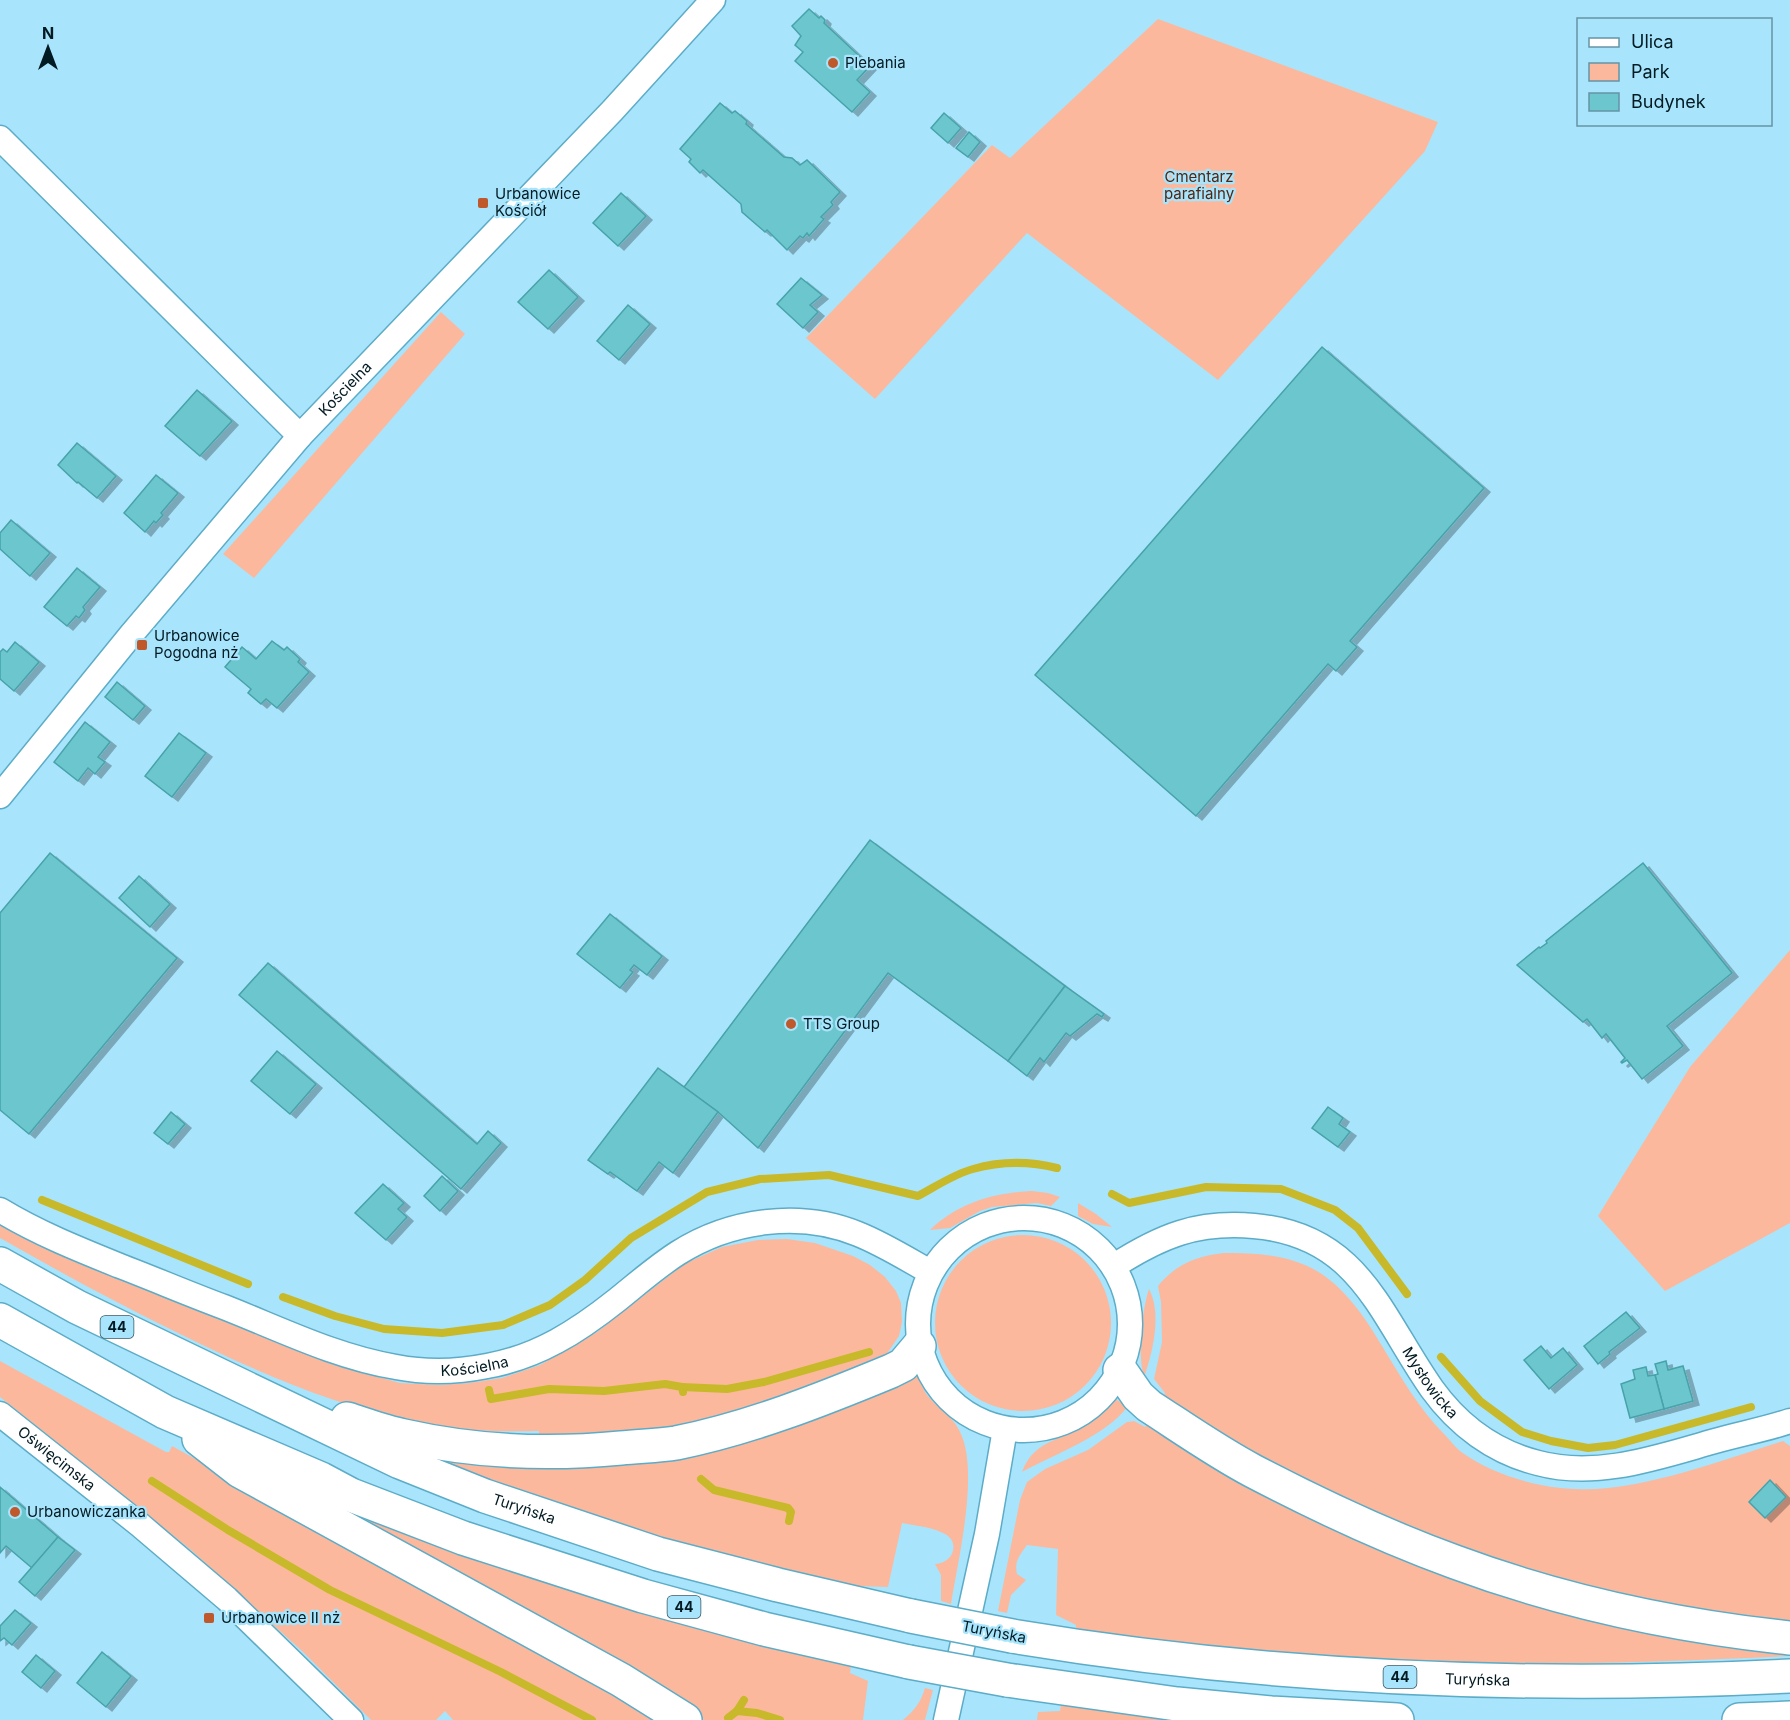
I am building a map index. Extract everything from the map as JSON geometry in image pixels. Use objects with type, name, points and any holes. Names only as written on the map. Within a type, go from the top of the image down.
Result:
[{"type":"highway","name":"44","points":[[0,1264],[77,1307],[237,1384]]},
{"type":"highway","name":"44","points":[[0,1320],[165,1412],[321,1479],[351,1495],[462,1538],[643,1596],[764,1629],[909,1662],[1007,1680],[1178,1704],[1271,1713],[1397,1720]]},
{"type":"highway","points":[[237,1384],[402,1436],[466,1447],[529,1452],[600,1450],[674,1443],[812,1404],[903,1365],[919,1346]]},
{"type":"highway","points":[[1120,1370],[1138,1396],[1149,1406],[1251,1470],[1369,1527],[1455,1562],[1556,1594],[1644,1616],[1736,1632],[1790,1638]]},
{"type":"highway","name":"Turyńska","points":[[237,1384],[399,1462],[485,1496],[658,1554],[911,1616],[1012,1636],[1102,1651],[1274,1669],[1431,1679],[1672,1682],[1790,1676]]},
{"type":"highway","points":[[165,1412],[240,1471],[621,1680],[685,1720]]},
{"type":"highway","points":[[1739,1720],[1790,1718]]},
{"type":"street","name":"Kościelna","points":[[0,796],[130,636],[300,436],[515,213],[713,0]]},
{"type":"street","points":[[0,138],[300,436]]},
{"type":"street","name":"Kościelna","points":[[0,1210],[66,1245],[300,1338],[376,1363],[426,1371],[458,1371],[488,1366],[518,1358],[548,1346],[579,1329],[679,1253],[712,1236],[750,1224],[778,1221],[800,1222],[848,1230],[930,1272]]},
{"type":"street","points":[[1020,1217],[1048,1220],[1074,1230],[1096,1245],[1114,1266],[1125,1291],[1131,1317],[1129,1344],[1120,1370],[1105,1394],[1085,1412],[1060,1425],[1033,1430],[1005,1429],[981,1422],[959,1409],[941,1391],[927,1371],[919,1346],[917,1321],[921,1296],[930,1272],[947,1250],[968,1233],[993,1222],[1020,1217]]},
{"type":"street","name":"Mysłowicka","points":[[1114,1266],[1146,1246],[1189,1229],[1228,1223],[1274,1227],[1309,1239],[1337,1257],[1361,1279],[1386,1312],[1433,1390],[1460,1422],[1488,1442],[1538,1464],[1563,1468],[1588,1468],[1630,1464],[1790,1421]]},
{"type":"street","name":"Oświęcimska","points":[[0,1414],[140,1525],[227,1599],[351,1720]]},
{"type":"street","points":[[946,1720],[987,1534],[1005,1429]]},
{"type":"green space","name":"Cmentarz parafialny","points":[[1158,19],[1438,122],[1425,151],[1218,380],[1027,233],[875,399],[806,338],[992,145],[1010,158]]},
{"type":"green space","points":[[441,312],[465,334],[254,578],[223,554]]},
{"type":"green space","points":[[1790,950],[1790,1223],[1665,1291],[1598,1216],[1690,1067]]},
{"type":"green space","points":[[1032,1191],[1060,1197],[1051,1206],[1037,1203],[992,1207],[950,1228],[930,1230],[952,1213],[977,1201],[1004,1194]]},
{"type":"green space","points":[[1078,1203],[1112,1227],[1093,1224],[1078,1216]]},
{"type":"green space","points":[[0,1222],[336,1365],[400,1383],[439,1385],[469,1383],[502,1378],[540,1365],[597,1332],[684,1264],[722,1247],[758,1240],[787,1239],[815,1243],[853,1256],[870,1265],[885,1277],[896,1291],[901,1303],[902,1322],[899,1336],[884,1358],[775,1403],[666,1430],[539,1439],[539,1431],[447,1428],[417,1423],[322,1396],[261,1372],[128,1308],[0,1238]]},
{"type":"green space","points":[[1023,1235],[1057,1242],[1072,1250],[1085,1261],[1096,1274],[1104,1289],[1111,1323],[1104,1357],[1096,1372],[1085,1385],[1072,1396],[1057,1404],[1023,1411],[989,1404],[974,1396],[961,1385],[950,1372],[942,1357],[935,1323],[942,1289],[950,1274],[961,1261],[974,1250],[989,1242]]},
{"type":"green space","points":[[1224,1253],[1285,1258],[1305,1265],[1329,1279],[1359,1310],[1419,1404],[1456,1448],[1500,1473],[1546,1486],[1600,1489],[1680,1473],[1783,1441],[1790,1446],[1790,1624],[1640,1600],[1473,1554],[1376,1516],[1239,1448],[1162,1400],[1165,1393],[1154,1379],[1162,1342],[1161,1302],[1158,1286],[1172,1272],[1187,1262],[1204,1256]]},
{"type":"green space","points":[[1149,1289],[1156,1321],[1153,1344],[1144,1377],[1141,1333]]},
{"type":"green space","points":[[0,1361],[166,1452],[169,1452],[172,1446],[666,1720],[453,1720],[445,1711],[436,1720],[371,1720],[303,1652],[191,1550],[0,1397]]},
{"type":"green space","points":[[919,1375],[925,1392],[958,1428],[966,1451],[968,1494],[951,1604],[941,1601],[941,1575],[935,1564],[947,1560],[953,1552],[952,1542],[945,1534],[935,1530],[902,1523],[888,1587],[859,1586],[858,1590],[735,1559],[612,1524],[516,1492],[408,1449],[794,1422]]},
{"type":"green space","points":[[1115,1399],[1128,1406],[1107,1426],[1079,1444],[1022,1472],[1027,1461],[1041,1447],[1088,1424]]},
{"type":"green space","points":[[1134,1421],[1145,1427],[1150,1421],[1264,1488],[1790,1650],[1790,1656],[1612,1663],[1432,1662],[1342,1659],[1163,1642],[1076,1629],[1076,1625],[1056,1615],[1058,1549],[1027,1545],[1016,1565],[1017,1574],[1026,1580],[1011,1595],[1007,1613],[998,1611],[1020,1500],[1027,1482],[1045,1469],[1088,1450],[1127,1422]]},
{"type":"green space","points":[[314,1495],[760,1643],[851,1666],[850,1673],[868,1681],[863,1720],[704,1720],[690,1706]]},
{"type":"green space","points":[[925,1688],[933,1690],[925,1720],[903,1720],[917,1706]]},
{"type":"green space","points":[[1061,1704],[1190,1720],[1037,1720],[1038,1712],[1060,1711]]},
{"type":"building","name":"Plebania","points":[[809,9],[819,18],[821,16],[825,20],[824,23],[870,66],[857,80],[870,92],[852,112],[795,61],[803,52],[795,45],[801,36],[792,26]]},
{"type":"building","points":[[720,103],[747,121],[746,124],[784,157],[792,158],[800,165],[807,160],[840,192],[831,202],[833,205],[821,217],[824,219],[809,236],[807,233],[803,238],[800,236],[787,250],[767,230],[765,232],[742,212],[741,204],[703,170],[700,173],[689,162],[691,159],[680,149]]},
{"type":"building","points":[[944,113],[961,128],[948,143],[931,128]]},
{"type":"building","points":[[969,132],[980,142],[968,157],[956,148]]},
{"type":"building","points":[[621,193],[646,216],[618,246],[593,223]]},
{"type":"building","points":[[549,270],[578,297],[548,329],[518,302]]},
{"type":"building","points":[[801,278],[822,295],[810,305],[818,312],[803,328],[777,304]]},
{"type":"building","points":[[628,305],[650,324],[619,360],[597,341]]},
{"type":"building","points":[[1322,347],[1484,488],[1350,641],[1357,647],[1336,671],[1328,664],[1196,816],[1035,675]]},
{"type":"building","points":[[197,390],[232,421],[200,456],[165,426]]},
{"type":"building","points":[[77,443],[116,476],[97,498],[58,465]]},
{"type":"building","points":[[156,475],[178,493],[161,513],[163,515],[156,523],[154,521],[145,532],[124,513]]},
{"type":"building","points":[[11,520],[50,553],[30,576],[0,549],[0,533]]},
{"type":"building","points":[[77,568],[100,587],[83,607],[85,610],[79,618],[76,616],[67,626],[44,607]]},
{"type":"building","points":[[272,641],[284,650],[287,647],[300,659],[298,662],[309,672],[277,708],[266,699],[261,704],[248,693],[251,689],[225,667],[242,647],[256,659]]},
{"type":"building","points":[[15,642],[39,662],[14,691],[0,679],[0,652],[3,649],[7,652]]},
{"type":"building","points":[[117,682],[145,706],[133,720],[105,697]]},
{"type":"building","points":[[85,722],[110,742],[98,757],[105,762],[95,774],[88,768],[78,781],[54,762]]},
{"type":"building","points":[[179,733],[206,753],[172,797],[145,776]]},
{"type":"building","name":"TTS Group","points":[[870,840],[1065,986],[1008,1061],[888,973],[758,1148],[718,1112],[684,1087]]},
{"type":"building","points":[[50,853],[177,958],[29,1134],[0,1110],[0,913]]},
{"type":"building","points":[[1643,863],[1732,973],[1667,1026],[1683,1046],[1642,1079],[1627,1060],[1621,1062],[1625,1058],[1606,1034],[1602,1038],[1587,1019],[1583,1022],[1517,965]]},
{"type":"building","points":[[139,876],[170,904],[150,927],[119,898]]},
{"type":"building","points":[[610,914],[662,956],[647,975],[634,965],[630,970],[633,972],[620,988],[577,954]]},
{"type":"building","points":[[268,963],[477,1144],[488,1131],[501,1143],[461,1189],[239,995]]},
{"type":"building","points":[[1065,986],[1104,1014],[1102,1017],[1097,1014],[1070,1036],[1066,1033],[1044,1062],[1040,1058],[1027,1076],[1008,1061]]},
{"type":"building","points":[[277,1051],[316,1084],[290,1114],[251,1081]]},
{"type":"building","points":[[658,1068],[718,1112],[673,1173],[659,1162],[637,1191],[588,1160]]},
{"type":"building","points":[[1328,1107],[1343,1118],[1339,1124],[1350,1132],[1338,1147],[1312,1128]]},
{"type":"building","points":[[171,1112],[185,1124],[168,1144],[154,1133]]},
{"type":"building","points":[[442,1176],[458,1191],[440,1211],[424,1196]]},
{"type":"building","points":[[383,1184],[404,1203],[398,1209],[407,1217],[386,1240],[355,1213]]},
{"type":"building","points":[[1626,1312],[1640,1328],[1609,1352],[1610,1354],[1598,1364],[1584,1346]]},
{"type":"building","points":[[1541,1346],[1551,1358],[1563,1348],[1577,1365],[1549,1389],[1524,1360]]},
{"type":"building","points":[[1666,1361],[1668,1370],[1683,1366],[1693,1401],[1664,1409],[1655,1375],[1658,1374],[1655,1364]]},
{"type":"building","points":[[1646,1367],[1648,1376],[1655,1375],[1664,1409],[1630,1418],[1621,1384],[1635,1379],[1633,1370]]},
{"type":"building","points":[[1770,1480],[1786,1497],[1765,1518],[1749,1502]]},
{"type":"building","name":"Urbanowiczanka","points":[[0,1487],[58,1537],[32,1568],[6,1546],[0,1553]]},
{"type":"building","points":[[58,1537],[75,1550],[35,1596],[19,1582]]},
{"type":"building","points":[[15,1610],[31,1623],[12,1645],[4,1638],[0,1641],[0,1626]]},
{"type":"building","points":[[102,1652],[131,1676],[106,1707],[77,1683]]},
{"type":"building","points":[[36,1655],[55,1671],[41,1688],[22,1672]]},
{"type":"waterway","points":[[283,1297],[335,1316],[384,1329],[442,1333],[503,1325],[550,1305],[585,1280],[631,1238],[707,1192],[760,1179],[829,1175],[918,1196],[959,1174],[984,1166],[1015,1163],[1057,1168]]},
{"type":"waterway","points":[[1112,1194],[1129,1203],[1206,1187],[1281,1189],[1335,1210],[1358,1228],[1407,1294]]},
{"type":"waterway","points":[[42,1200],[248,1284]]},
{"type":"waterway","points":[[682,1387],[727,1389],[764,1382],[869,1352]]},
{"type":"waterway","points":[[1441,1357],[1480,1401],[1522,1432],[1551,1441],[1588,1448],[1615,1445],[1751,1407]]},
{"type":"waterway","points":[[489,1390],[491,1399],[549,1389],[604,1391],[665,1384],[682,1387],[683,1392]]},
{"type":"waterway","points":[[701,1479],[714,1490],[788,1508],[791,1512],[789,1521]]},
{"type":"waterway","points":[[152,1481],[228,1530],[330,1590],[501,1672],[592,1720]]},
{"type":"waterway","points":[[737,1711],[744,1700]]},
{"type":"waterway","points":[[728,1718],[737,1711],[757,1713],[780,1720]]},
{"type":"place","name":"Plebania","points":[[833,63]]},
{"type":"place","name":"Urbanowice Kościół","points":[[483,203]]},
{"type":"place","name":"Urbanowice Pogodna nż","points":[[142,645]]},
{"type":"place","name":"TTS Group","points":[[791,1024]]},
{"type":"place","name":"Urbanowiczanka","points":[[15,1512]]},
{"type":"place","name":"Urbanowice II nż","points":[[209,1618]]}]
